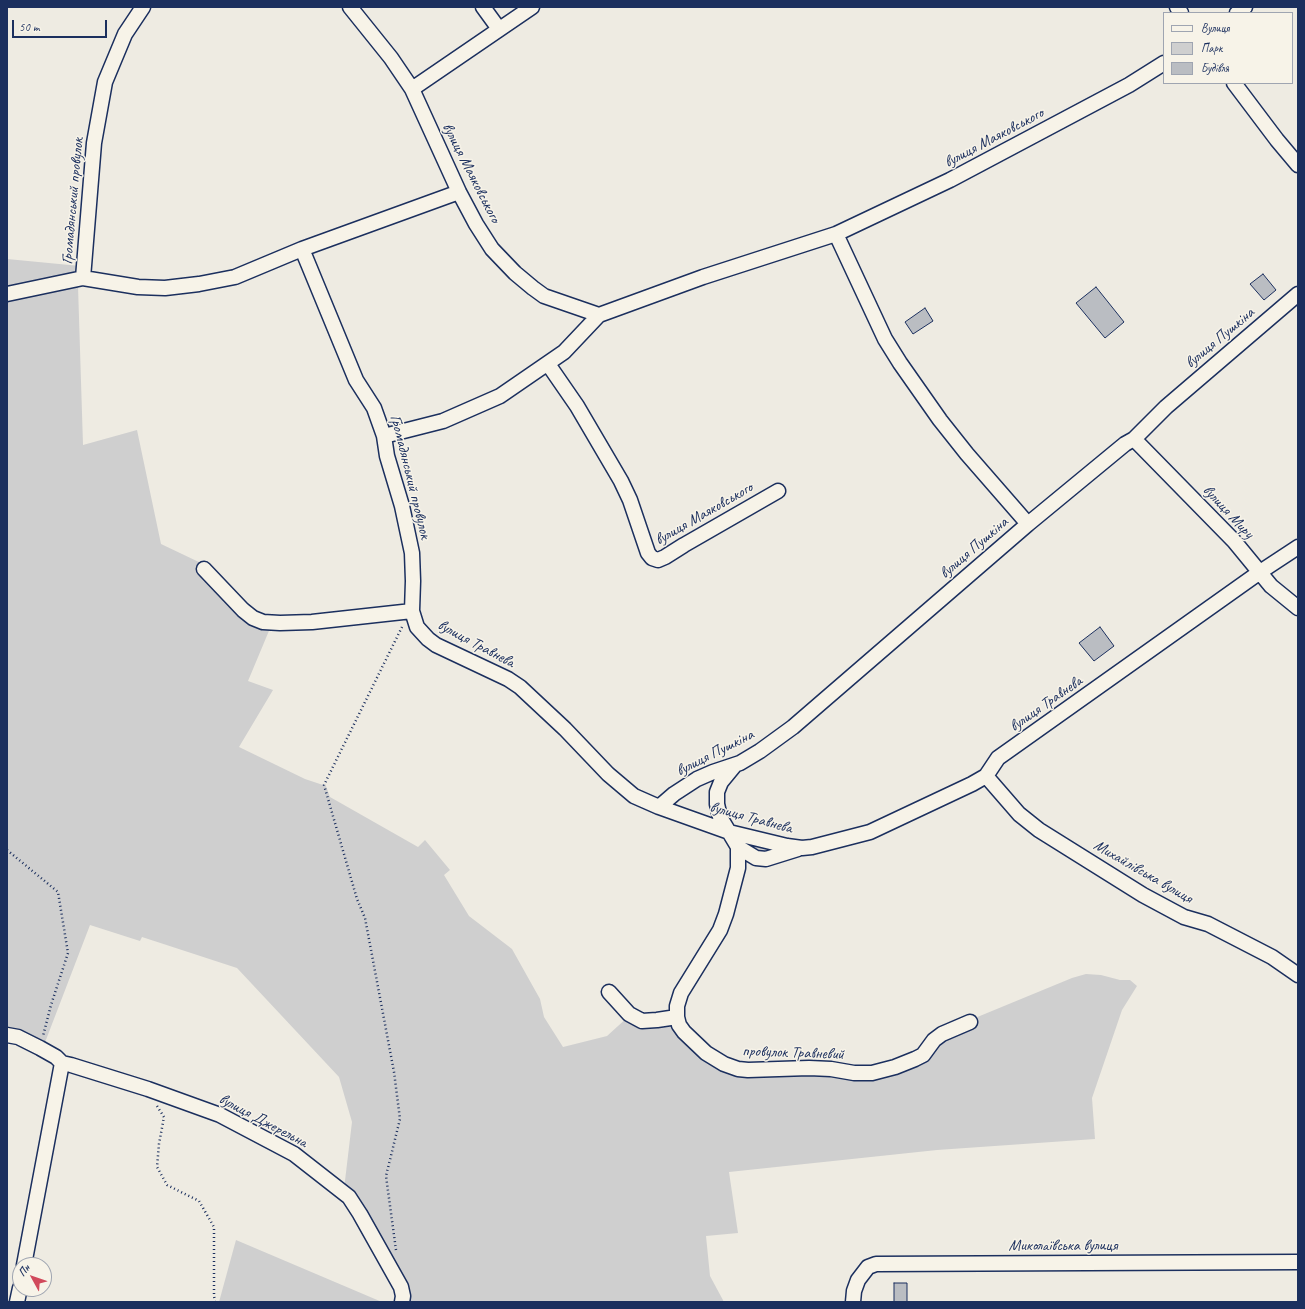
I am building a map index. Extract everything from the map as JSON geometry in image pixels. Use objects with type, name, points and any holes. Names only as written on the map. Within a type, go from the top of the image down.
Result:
[{"type":"street","name":"Громадянський провулок","points":[[143,7],[125,34],[105,82],[94,143],[83,278],[138,287],[165,288],[199,284],[234,277],[302,249],[459,192]]},
{"type":"street","name":"вулиця Маяковського","points":[[350,7],[391,58],[412,89],[459,192],[476,224],[492,249],[533,288],[549,298],[599,315]]},
{"type":"street","points":[[483,7],[499,29]]},
{"type":"street","points":[[412,89],[532,7]]},
{"type":"street","name":"вулиця Маяковського","points":[[384,436],[443,421],[500,396],[564,352],[599,315],[703,277],[836,234],[950,180],[1128,85],[1163,64]]},
{"type":"street","points":[[1235,84],[1277,140],[1298,164]]},
{"type":"street","points":[[836,234],[885,339],[900,363],[940,420],[967,454],[1028,524]]},
{"type":"street","name":"Громадянський провулок","points":[[302,249],[356,380],[374,408],[384,436],[387,456],[402,506],[412,553],[414,581],[412,611]]},
{"type":"street","points":[[7,294],[83,278]]},
{"type":"street","name":"вулиця Пушкіна","points":[[659,807],[674,794],[697,779],[735,765],[760,751],[793,727],[1028,524],[1125,444],[1134,439],[1166,407],[1298,294]]},
{"type":"street","name":"вулиця Маяковського","points":[[548,364],[577,406],[621,481],[630,500],[648,553],[652,558],[658,560],[665,557],[778,491]]},
{"type":"street","name":"вулиця Миру","points":[[1134,439],[1234,540],[1271,586],[1298,608]]},
{"type":"street","name":"вулиця Травнева","points":[[412,611],[417,627],[428,639],[436,645],[508,679],[520,687],[565,729],[608,774],[634,796],[659,807],[729,832],[787,846],[802,848],[812,847],[870,832],[986,776],[998,758],[1260,572],[1298,548]]},
{"type":"street","points":[[204,569],[243,610],[253,618],[263,622],[280,624],[312,622],[412,611]]},
{"type":"street","points":[[735,765],[721,782],[717,792],[717,804],[720,817],[738,847],[756,858],[766,858],[802,848]]},
{"type":"street","name":"Михайлівська вулиця","points":[[986,776],[1019,814],[1039,830],[1143,896],[1184,917],[1208,924],[1266,953],[1285,964],[1298,975]]},
{"type":"street","points":[[609,992],[629,1014],[642,1021],[677,1017],[677,1006],[681,994],[720,930],[726,914],[738,868],[738,847]]},
{"type":"street","name":"провулок Травневий","points":[[677,1017],[679,1025],[684,1032],[706,1053],[724,1064],[738,1069],[809,1068],[831,1069],[854,1073],[872,1073],[895,1067],[915,1059],[923,1054],[934,1040],[942,1034],[970,1022]]},
{"type":"street","name":"вулиця Джерельна","points":[[7,1035],[18,1037],[40,1048],[56,1057],[62,1063],[148,1089],[220,1115],[294,1154],[349,1197],[368,1227],[402,1290],[402,1302]]},
{"type":"street","points":[[26,1257],[62,1063]]},
{"type":"street","name":"Миколаївська вулиця","points":[[852,1302],[858,1280],[868,1267],[876,1264],[1298,1262]]},
{"type":"path","points":[[397,1252],[386,1176],[400,1119],[394,1072],[365,918],[357,899],[324,785],[401,630],[412,611]]},
{"type":"path","points":[[7,850],[58,892],[61,908],[68,953],[51,1005],[40,1048]]},
{"type":"path","points":[[148,1089],[164,1118],[159,1144],[157,1167],[167,1185],[199,1201],[214,1227],[215,1302]]},
{"type":"green space","points":[[7,259],[80,266],[80,272],[7,289]]},
{"type":"green space","points":[[78,286],[83,445],[137,430],[161,544],[203,564],[202,571],[271,626],[248,681],[273,690],[239,747],[305,779],[326,786],[330,797],[418,847],[425,840],[450,870],[444,875],[469,916],[512,949],[540,999],[544,1017],[563,1047],[607,1036],[629,1016],[682,1025],[725,1062],[854,1071],[913,1057],[941,1032],[1072,978],[1086,974],[1101,975],[1120,980],[1130,980],[1137,986],[1122,1010],[1092,1098],[1095,1139],[937,1150],[729,1172],[738,1233],[706,1236],[710,1276],[724,1302],[405,1302],[344,1189],[352,1122],[339,1077],[237,968],[142,937],[140,941],[90,925],[44,1045],[7,1038],[7,299]]},
{"type":"green space","points":[[749,842],[783,848],[765,855],[746,844]]},
{"type":"green space","points":[[236,1240],[382,1302],[219,1302]]},
{"type":"building","points":[[1263,274],[1276,290],[1264,300],[1250,284]]},
{"type":"building","points":[[1096,287],[1124,322],[1105,338],[1076,303]]},
{"type":"building","points":[[925,308],[933,321],[913,334],[905,322]]},
{"type":"building","points":[[1100,627],[1114,646],[1094,661],[1079,643]]},
{"type":"building","points":[[894,1283],[907,1283],[907,1302],[894,1302]]}]
